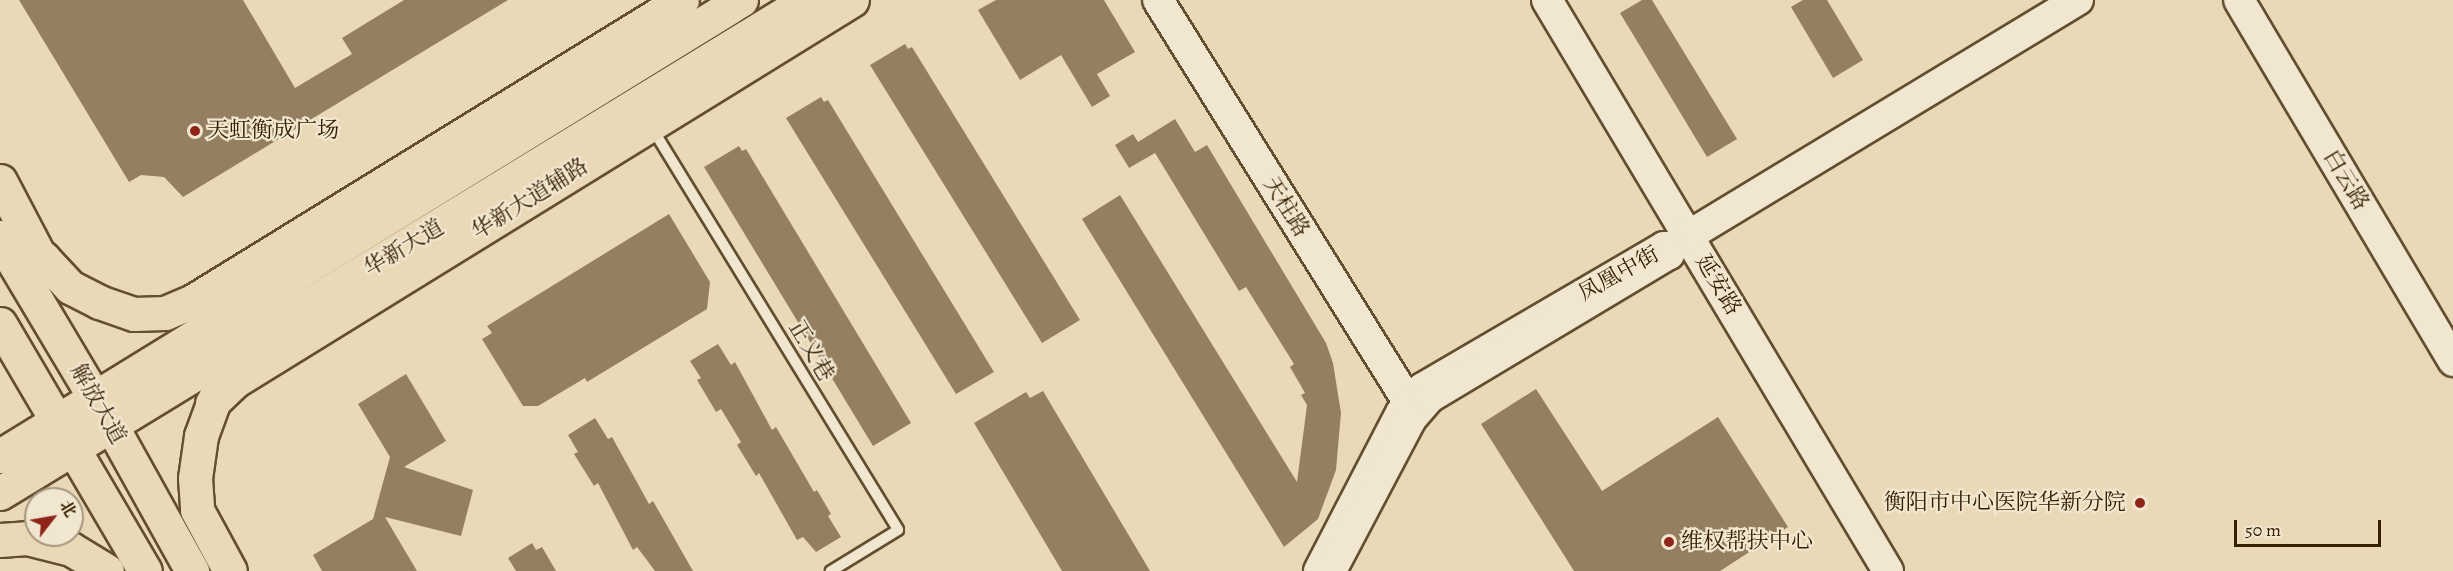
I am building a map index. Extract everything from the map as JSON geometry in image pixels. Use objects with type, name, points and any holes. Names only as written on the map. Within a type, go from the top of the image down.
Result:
[{"type":"main road","points":[[0,181],[43,258],[70,287],[134,314],[165,313],[193,301],[682,0]]},
{"type":"main road","name":"华新大道","points":[[0,456],[741,0]]},
{"type":"main road","name":"华新大道","points":[[0,493],[234,352],[517,193],[807,0]]},
{"type":"main road","name":"华新大道辅路","points":[[212,403],[235,381],[517,193],[650,125],[852,0]]},
{"type":"main road","points":[[593,55],[671,44]]},
{"type":"main road","points":[[0,238],[43,258]]},
{"type":"main road","name":"解放大道","points":[[0,238],[112,427],[192,571]]},
{"type":"main road","points":[[40,306],[43,258]]},
{"type":"main road","name":"解放大道","points":[[0,324],[145,571]]},
{"type":"main road","points":[[230,571],[204,527],[197,510],[195,478],[201,436],[212,403],[234,352]]},
{"type":"main road","points":[[120,530],[129,571]]},
{"type":"main road","points":[[0,540],[27,538],[71,549],[106,571]]},
{"type":"street","name":"天柱路","points":[[1158,0],[1411,409]]},
{"type":"street","name":"延安路","points":[[1525,0],[1888,571]]},
{"type":"street","name":"延安路","points":[[1547,0],[1865,571]]},
{"type":"street","name":"凤凰中街","points":[[1319,571],[1411,409],[1669,254],[1694,228],[2054,0]]},
{"type":"street","name":"凤凰中街","points":[[1680,242],[2078,0]]},
{"type":"street","name":"白云路","points":[[2239,0],[2453,361]]},
{"type":"street","name":"白云路","points":[[2259,0],[2453,326]]},
{"type":"street","name":"凤凰中街","points":[[1331,571],[1411,409]]},
{"type":"lane","name":"正义巷","points":[[650,125],[898,530],[831,571]]},
{"type":"building","name":"天虹衡成广场","points":[[19,0],[243,0],[295,88],[352,54],[342,38],[404,0],[508,0],[183,197],[164,177],[141,175],[129,182]]},
{"type":"building","points":[[996,0],[1104,0],[1135,52],[1097,74],[1110,96],[1092,107],[1061,55],[1020,80],[978,10]]},
{"type":"building","points":[[1642,0],[1652,0],[1737,139],[1707,157],[1620,13]]},
{"type":"building","points":[[1803,0],[1827,0],[1863,60],[1833,78],[1791,7]]},
{"type":"building","points":[[905,44],[908,49],[912,47],[1080,320],[1042,343],[870,65]]},
{"type":"building","points":[[821,97],[824,102],[828,100],[994,372],[956,394],[786,118]]},
{"type":"building","points":[[1175,119],[1195,152],[1207,145],[1326,343],[1333,363],[1341,413],[1336,470],[1318,519],[1284,547],[1082,219],[1120,195],[1297,482],[1307,405],[1301,395],[1305,393],[1290,367],[1294,364],[1246,287],[1239,291],[1155,153],[1129,168],[1115,145],[1133,134],[1138,142]]},
{"type":"building","points":[[739,146],[742,151],[746,149],[911,423],[873,446],[704,167]]},
{"type":"building","points":[[669,214],[710,282],[707,309],[587,382],[585,378],[538,406],[523,406],[482,339],[492,333],[487,326]]},
{"type":"building","points":[[718,344],[731,365],[735,362],[772,430],[776,427],[814,492],[817,490],[831,514],[828,516],[841,537],[816,552],[803,537],[797,540],[759,473],[756,476],[737,445],[741,442],[721,409],[716,412],[697,380],[701,378],[690,361]]},
{"type":"building","points":[[406,374],[446,441],[404,467],[473,490],[461,536],[385,517],[417,571],[322,571],[313,555],[373,519],[390,457],[358,404]]},
{"type":"building","points":[[1536,389],[1602,491],[1718,417],[1788,527],[1720,571],[1574,571],[1481,424]]},
{"type":"building","points":[[1043,391],[1150,571],[1062,571],[974,423],[1026,392],[1030,398]]},
{"type":"building","points":[[595,418],[608,439],[612,437],[649,504],[653,501],[693,571],[655,571],[637,547],[633,550],[598,483],[594,486],[574,454],[578,452],[568,435]]},
{"type":"building","points":[[532,543],[536,550],[542,547],[556,571],[516,571],[508,558]]},
{"type":"place","name":"天虹衡成广场","points":[[195,131]]},
{"type":"place","name":"衡阳市中心医院华新分院","points":[[2140,503]]},
{"type":"place","name":"维权帮扶中心","points":[[1669,542]]}]
